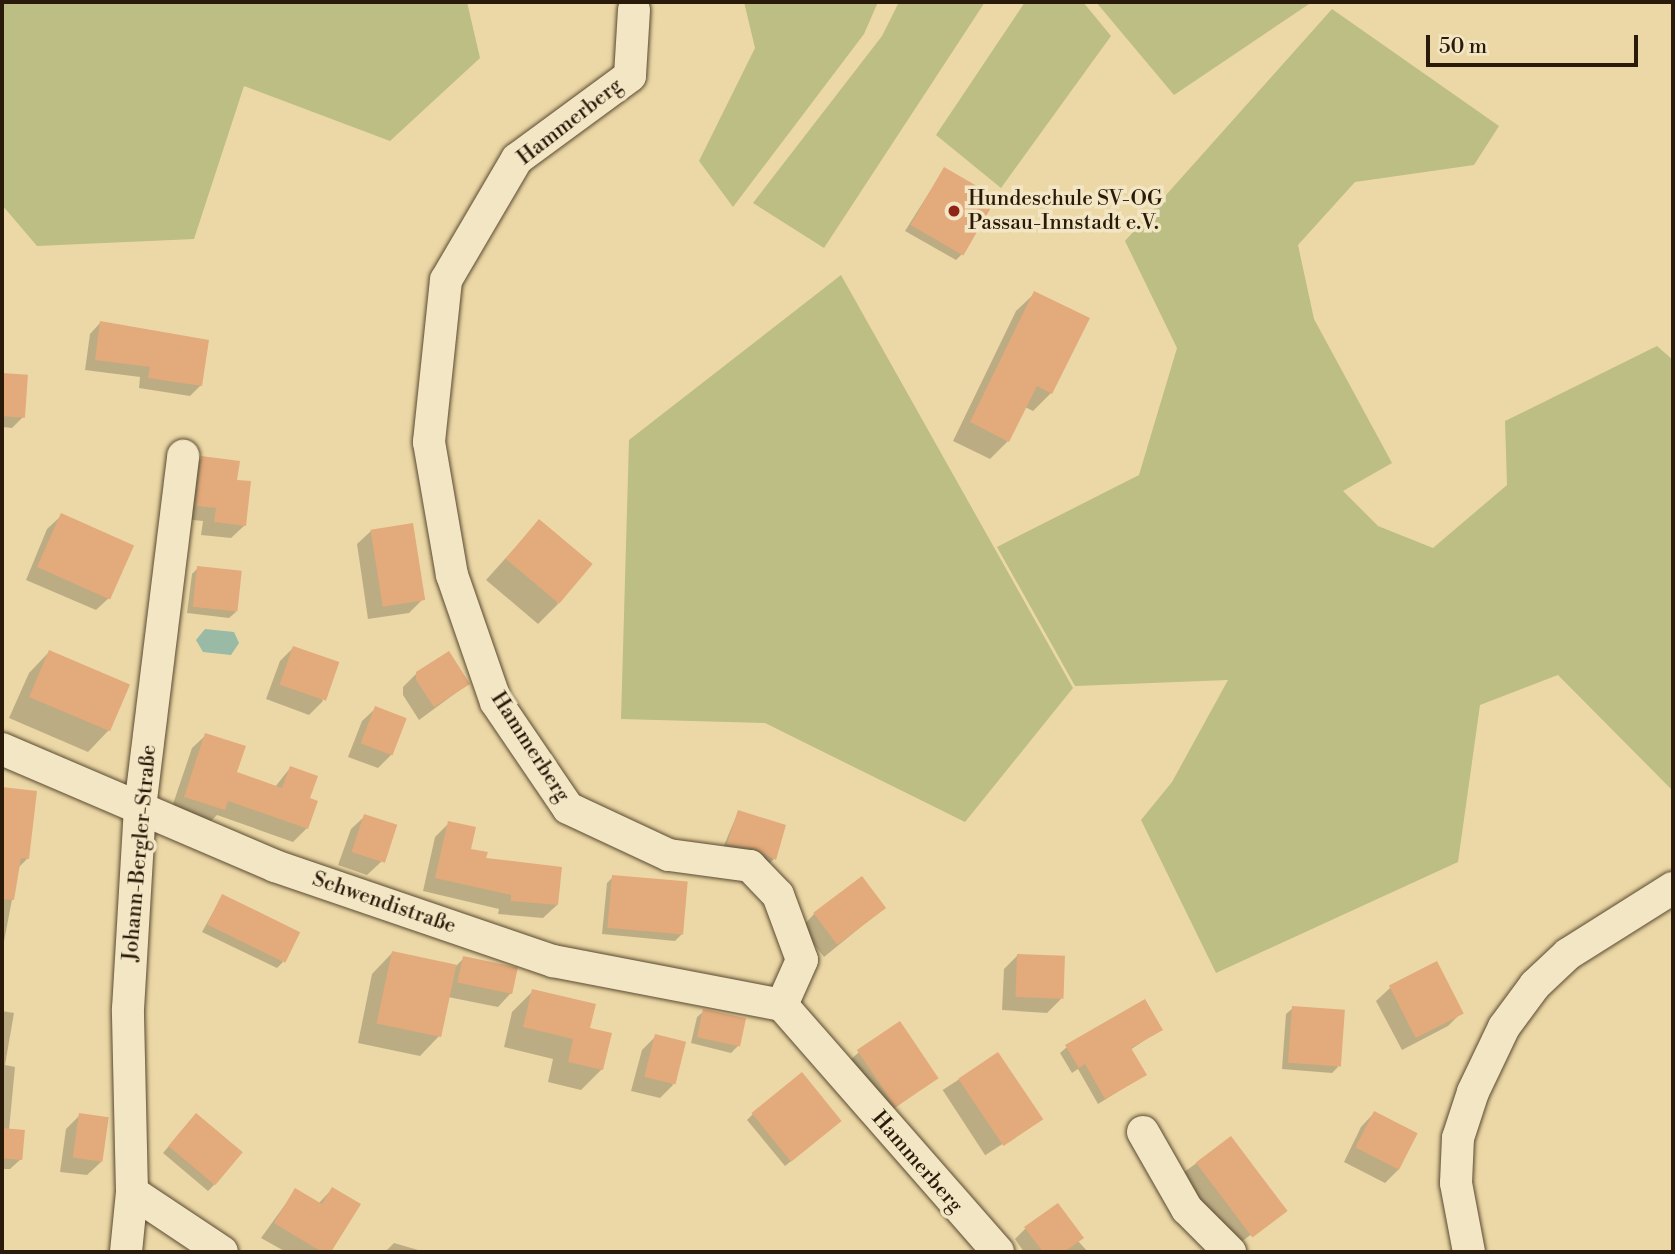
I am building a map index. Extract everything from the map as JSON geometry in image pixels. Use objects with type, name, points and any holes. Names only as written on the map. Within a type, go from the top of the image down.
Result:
[{"type":"street","name":"Hammerberg","points":[[634,10],[630,76],[517,159],[446,280],[429,442],[452,575],[496,702],[568,808],[669,855],[750,866],[778,895],[802,960],[782,1005],[998,1252]]},
{"type":"street","name":"Johann-Bergler-Straße","points":[[126,1252],[132,1192],[128,1009],[140,808],[183,456]]},
{"type":"street","name":"Schwendistraße","points":[[2,749],[275,866],[553,961],[782,1005]]},
{"type":"street","points":[[1469,1252],[1456,1184],[1458,1138],[1474,1092],[1504,1027],[1535,985],[1568,954],[1673,888]]},
{"type":"street","points":[[1143,1132],[1187,1209],[1230,1252]]},
{"type":"street","points":[[132,1192],[222,1252]]},
{"type":"green space","points":[[2,2],[467,2],[480,58],[390,141],[244,86],[194,239],[37,246],[2,205]]},
{"type":"green space","points":[[744,2],[878,2],[864,34],[733,207],[699,161],[755,48]]},
{"type":"green space","points":[[899,2],[985,2],[824,248],[753,203],[882,36]]},
{"type":"green space","points":[[1025,2],[1083,2],[1111,36],[1001,188],[936,135]]},
{"type":"green space","points":[[1096,2],[1312,2],[1174,95]]},
{"type":"green space","points":[[1332,9],[1499,126],[1474,165],[1355,182],[1298,245],[1314,319],[1392,463],[1343,491],[1378,526],[1433,548],[1507,485],[1505,421],[1657,346],[1673,360],[1673,791],[1558,675],[1480,705],[1458,862],[1216,973],[1141,820],[1172,782],[1228,680],[1075,686],[997,547],[1139,475],[1177,348],[1125,241]]},
{"type":"green space","points":[[841,275],[1073,688],[965,822],[765,723],[621,719],[629,440]]},
{"type":"shaded area","points":[[205,629],[234,632],[239,643],[231,655],[203,652],[196,640]]},
{"type":"building","name":"Hundeschule SV-OG Passau-Innstadt e.V.","points":[[944,167],[997,197],[963,256],[910,225]]},
{"type":"building","points":[[1034,291],[1090,318],[1052,394],[1037,386],[1009,442],[970,422]]},
{"type":"building","points":[[100,321],[209,340],[202,386],[148,378],[150,367],[95,360]]},
{"type":"building","points":[[2,373],[28,375],[25,418],[2,416]]},
{"type":"building","points":[[201,456],[240,461],[237,480],[251,481],[246,526],[214,522],[216,508],[196,506]]},
{"type":"building","points":[[61,513],[134,546],[110,599],[37,567]]},
{"type":"building","points":[[539,519],[593,564],[559,604],[506,559]]},
{"type":"building","points":[[413,523],[425,600],[383,607],[371,530]]},
{"type":"building","points":[[197,566],[242,571],[237,611],[193,607]]},
{"type":"building","points":[[293,646],[339,662],[326,701],[280,685]]},
{"type":"building","points":[[49,650],[130,684],[110,731],[29,697]]},
{"type":"building","points":[[449,651],[470,684],[434,707],[416,680],[416,672]]},
{"type":"building","points":[[375,706],[407,718],[392,756],[361,743]]},
{"type":"building","points":[[205,733],[246,746],[237,772],[282,788],[290,766],[318,776],[310,798],[318,801],[308,829],[228,801],[225,810],[184,797]]},
{"type":"building","points":[[2,787],[37,791],[29,859],[21,858],[14,900],[2,899]]},
{"type":"building","points":[[738,810],[786,825],[776,860],[753,848],[727,844]]},
{"type":"building","points":[[364,814],[397,825],[385,863],[352,852]]},
{"type":"building","points":[[448,821],[476,827],[471,849],[488,852],[486,858],[562,867],[558,905],[511,901],[511,895],[435,878]]},
{"type":"building","points":[[612,875],[688,882],[683,934],[607,928]]},
{"type":"building","points":[[862,876],[886,908],[837,945],[813,913]]},
{"type":"building","points":[[222,894],[300,932],[285,963],[207,925]]},
{"type":"building","points":[[392,951],[457,965],[441,1037],[377,1023]]},
{"type":"building","points":[[1017,954],[1065,956],[1063,999],[1015,997]]},
{"type":"building","points":[[463,956],[518,968],[512,994],[457,982]]},
{"type":"building","points":[[1437,961],[1464,1014],[1416,1038],[1389,986]]},
{"type":"building","points":[[532,989],[596,1004],[590,1028],[612,1033],[603,1070],[568,1062],[573,1039],[523,1027]]},
{"type":"building","points":[[1145,999],[1163,1030],[1131,1048],[1147,1075],[1105,1099],[1085,1064],[1079,1068],[1065,1045]]},
{"type":"building","points":[[1292,1006],[1345,1010],[1341,1067],[1288,1063]]},
{"type":"building","points":[[703,1009],[746,1018],[740,1047],[697,1037]]},
{"type":"building","points":[[900,1021],[939,1078],[895,1107],[857,1050]]},
{"type":"building","points":[[655,1034],[686,1042],[675,1084],[644,1077]]},
{"type":"building","points":[[998,1052],[1043,1119],[1004,1146],[958,1079]]},
{"type":"building","points":[[802,1072],[842,1121],[791,1162],[751,1113]]},
{"type":"building","points":[[1374,1111],[1418,1133],[1399,1170],[1355,1148]]},
{"type":"building","points":[[79,1113],[109,1117],[102,1162],[73,1158]]},
{"type":"building","points":[[196,1113],[243,1152],[215,1185],[168,1146]]},
{"type":"building","points":[[2,1128],[25,1130],[22,1160],[2,1158]]},
{"type":"building","points":[[1231,1136],[1288,1211],[1252,1238],[1196,1162]]},
{"type":"building","points":[[332,1187],[361,1204],[331,1252],[322,1252],[274,1223],[295,1188],[322,1204]]},
{"type":"building","points":[[1058,1203],[1084,1238],[1064,1252],[1043,1252],[1024,1227]]},
{"type":"place","name":"Hundeschule SV-OG Passau-Innstadt e.V.","points":[[954,211]]}]
